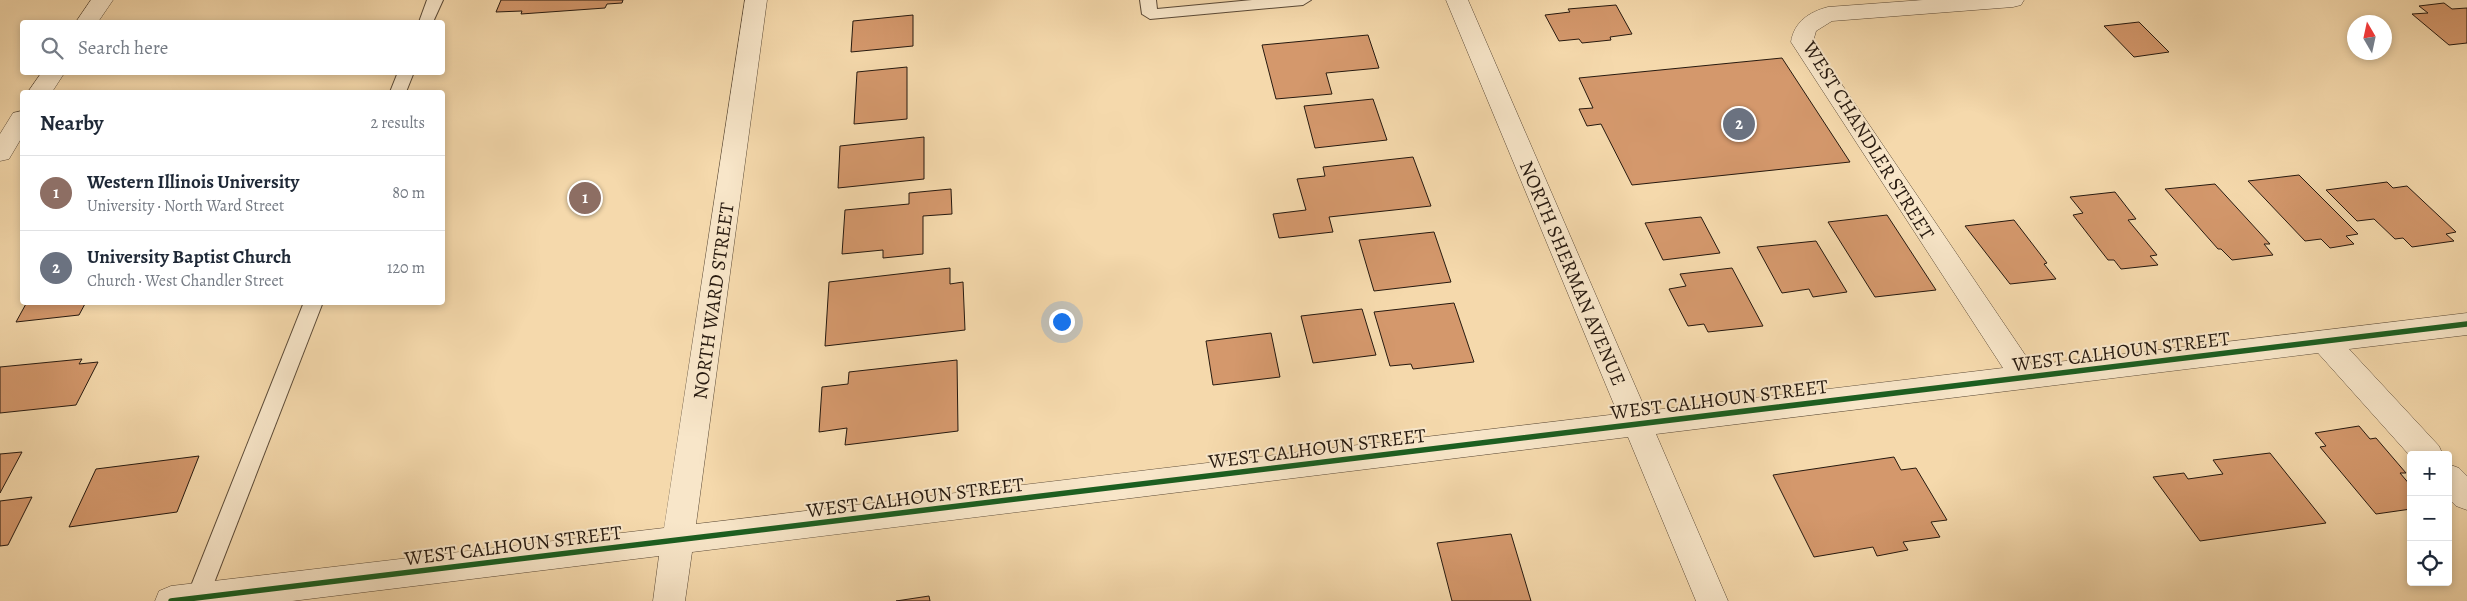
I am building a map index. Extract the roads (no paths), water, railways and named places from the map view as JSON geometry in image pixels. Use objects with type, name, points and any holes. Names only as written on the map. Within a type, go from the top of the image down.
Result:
[{"type":"street","points":[[88,20],[102,0]]},
{"type":"street","name":"NORTH WARD STREET","points":[[669,601],[756,0]]},
{"type":"street","name":"NORTH SHERMAN AVENUE","points":[[1457,0],[1712,601]]},
{"type":"street","name":"WEST CHANDLER STREET","points":[[2012,0],[1828,14],[1808,25],[1802,33],[1802,42],[2024,377]]},
{"type":"street","points":[[41,90],[52,75]]},
{"type":"street","points":[[0,153],[20,122]]},
{"type":"street","name":"WEST CALHOUN STREET","points":[[188,600],[2467,324]]},
{"type":"street","points":[[2325,342],[2424,451]]},
{"type":"street","points":[[2452,480],[2467,497]]},
{"type":"lane","points":[[427,20],[435,0]]},
{"type":"lane","points":[[1148,0],[1150,14],[1303,0]]},
{"type":"lane","points":[[399,90],[405,75]]},
{"type":"lane","points":[[188,600],[313,305]]},
{"type":"place","name":"University Baptist Church","points":[[1739,124]]},
{"type":"place","name":"Western Illinois University","points":[[585,198]]}]
